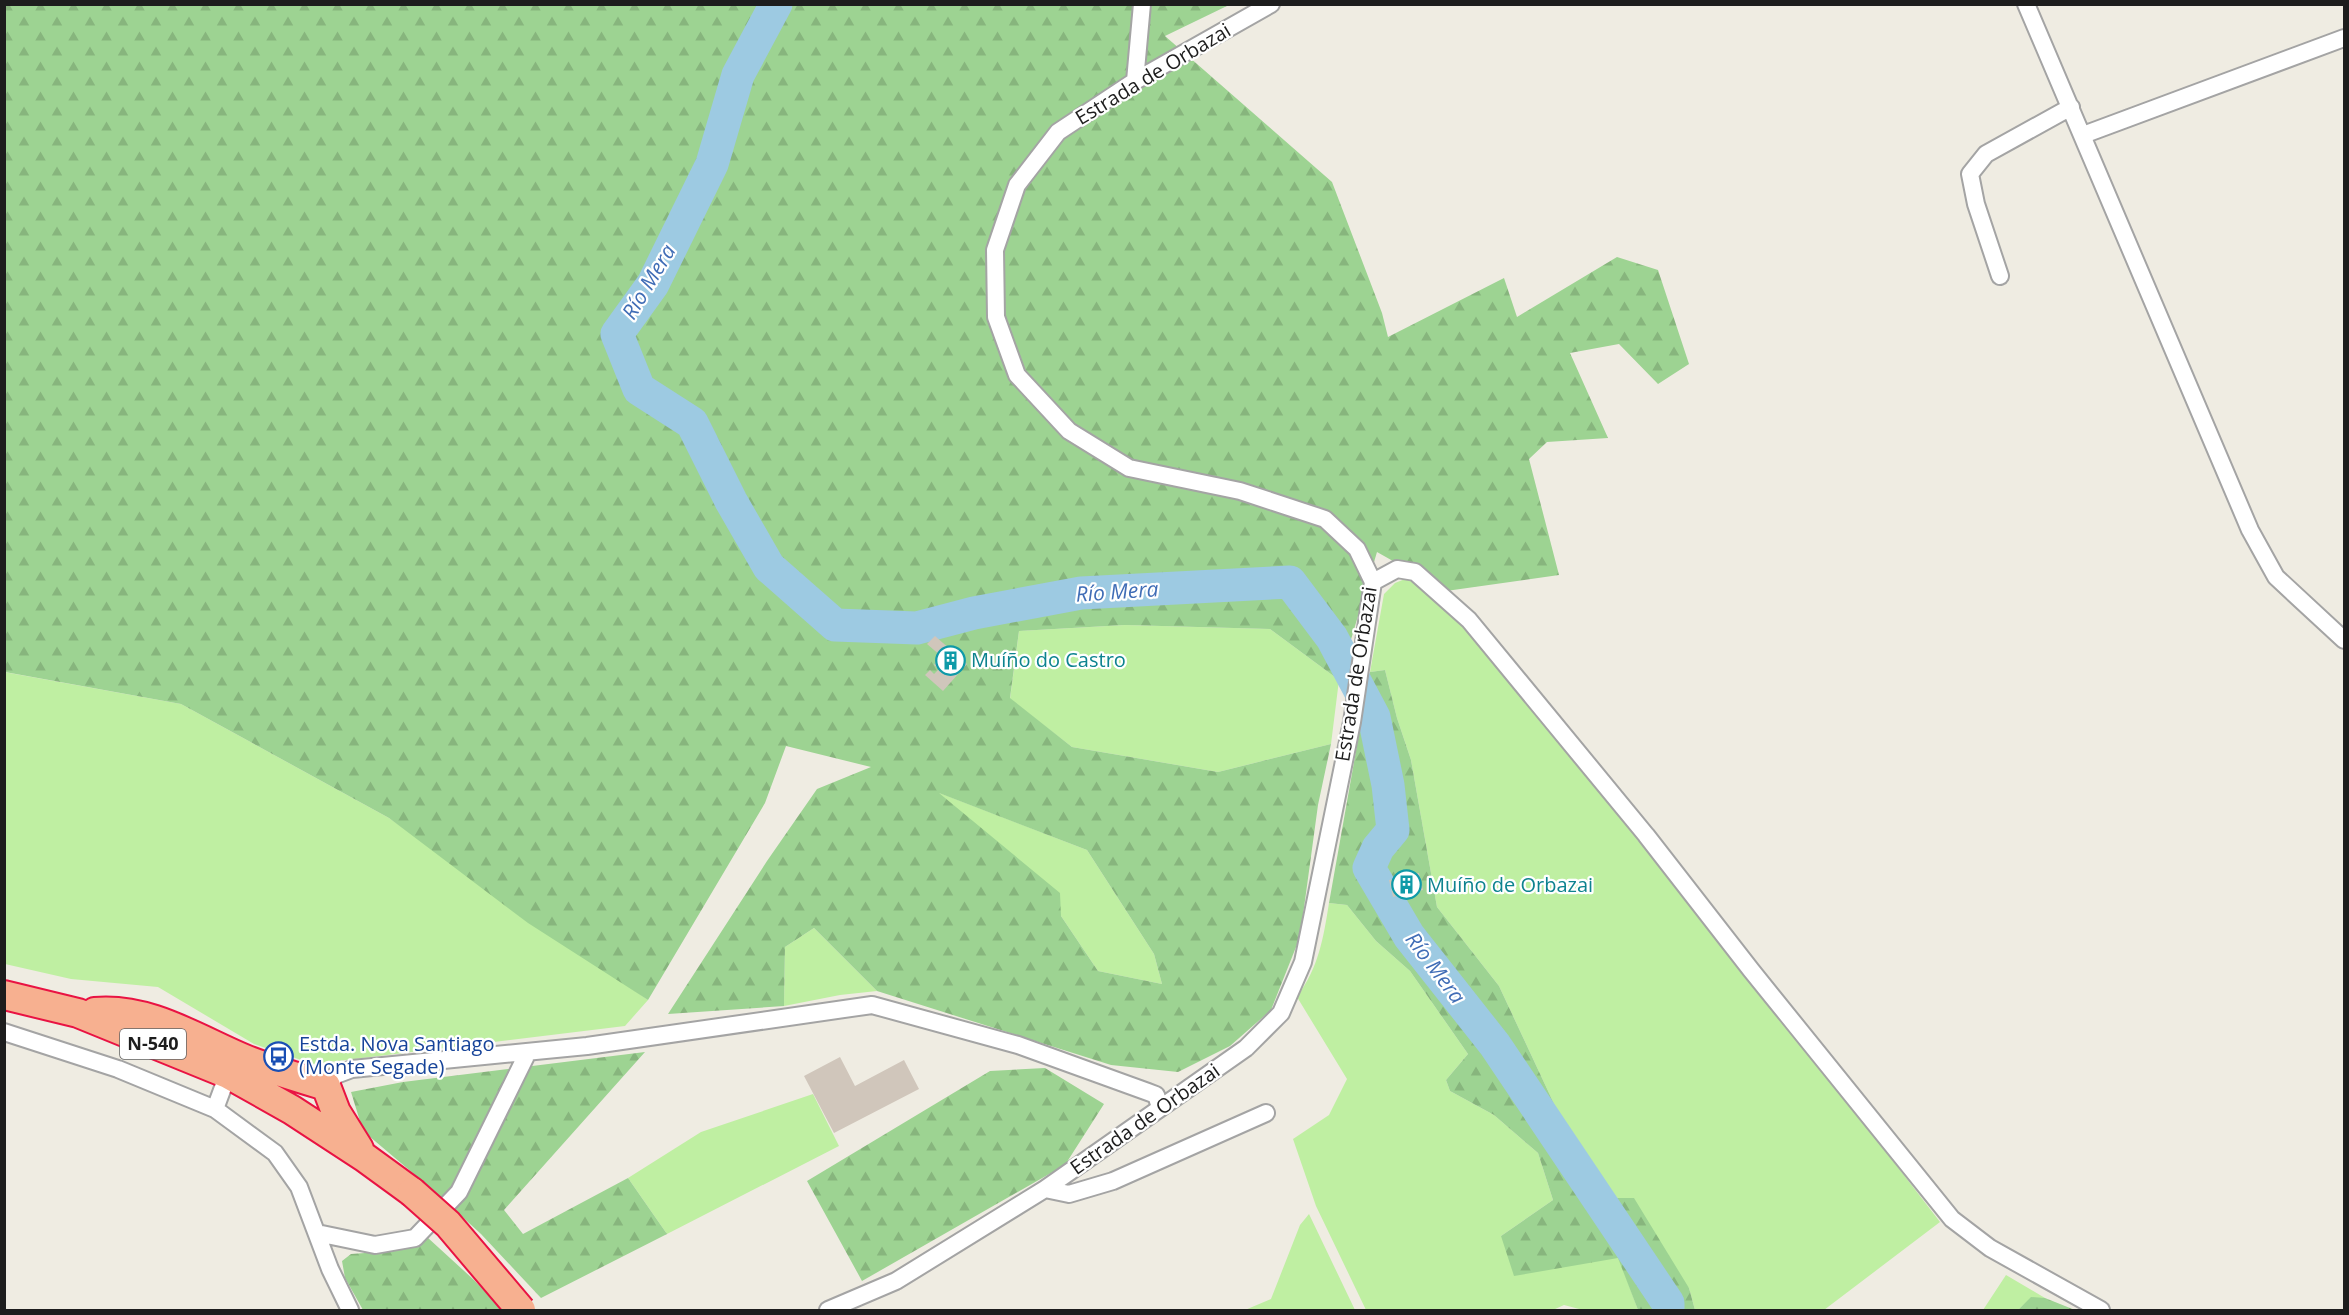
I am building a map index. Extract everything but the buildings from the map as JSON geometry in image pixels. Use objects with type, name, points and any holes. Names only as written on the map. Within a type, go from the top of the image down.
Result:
[{"type":"highway","name":"N-540","points":[[4,995],[78,1013],[228,1074],[292,1110],[364,1157],[412,1192],[447,1224],[521,1311]]},
{"type":"highway","points":[[78,1013],[116,1010],[157,1020],[246,1059],[326,1086],[336,1112],[364,1157]]},
{"type":"street","points":[[1135,81],[1142,4]]},
{"type":"street","name":"Estrada de Orbazai","points":[[828,1311],[896,1281],[1045,1190],[1246,1048],[1281,1013],[1303,962],[1352,722],[1373,582],[1357,549],[1325,519],[1240,491],[1128,468],[1069,431],[1017,375],[996,317],[995,250],[1017,184],[1058,132],[1135,81],[1271,4]]},
{"type":"street","points":[[2026,4],[2250,530],[2276,577],[2344,640]]},
{"type":"street","points":[[2083,135],[2344,38]]},
{"type":"street","points":[[2000,276],[1976,204],[1970,174],[1986,154],[2071,107]]},
{"type":"street","points":[[1373,582],[1397,569],[1415,572],[1469,620],[1646,835],[1751,970],[1952,1219],[1990,1248],[2101,1311]]},
{"type":"street","points":[[326,1086],[336,1075],[352,1069],[587,1046],[872,1005],[1018,1045],[1156,1095],[1160,1107]]},
{"type":"street","points":[[4,1032],[118,1069],[215,1109],[275,1153],[299,1187],[350,1311]]},
{"type":"street","points":[[317,1233],[375,1245],[415,1238],[459,1192],[528,1052]]},
{"type":"street","points":[[215,1109],[228,1074]]},
{"type":"street","points":[[1045,1190],[1069,1194],[1113,1181],[1266,1113]]},
{"type":"green space","points":[[4,5],[1229,5],[1165,36],[1332,182],[1382,313],[1388,337],[1504,278],[1517,317],[1617,257],[1658,270],[1689,364],[1658,384],[1619,344],[1570,353],[1608,438],[1547,442],[1529,459],[1559,575],[1446,591],[1377,552],[1339,680],[1270,629],[1125,625],[1019,631],[1010,698],[1072,747],[1218,772],[1331,744],[1318,805],[1300,937],[1271,1010],[1230,1046],[1178,1072],[1111,1065],[877,991],[814,928],[785,947],[784,1006],[668,1014],[767,861],[817,789],[871,767],[786,746],[765,803],[648,1000],[528,923],[389,818],[181,704],[5,672]],"holes":[[[939,793],[1087,850],[1154,954],[1162,984],[1098,971],[1061,916],[1060,893]]]},
{"type":"green space","points":[[1405,579],[1419,582],[1465,623],[1813,1057],[1940,1222],[1824,1310],[1695,1310],[1689,1288],[1598,1198],[1499,986],[1437,907],[1411,760],[1385,670],[1370,672],[1384,594],[1395,583]]},
{"type":"green space","points":[[1125,625],[1270,629],[1339,680],[1331,744],[1218,772],[1072,747],[1010,699],[1019,631]]},
{"type":"green space","points":[[1385,670],[1411,760],[1437,907],[1499,986],[1598,1198],[1634,1198],[1689,1288],[1695,1310],[1638,1310],[1618,1258],[1514,1276],[1501,1236],[1553,1200],[1538,1153],[1494,1115],[1450,1091],[1446,1080],[1468,1054],[1410,971],[1376,941],[1347,905],[1329,903],[1370,672]]},
{"type":"green space","points":[[4,672],[181,704],[389,818],[648,1000],[625,1026],[313,1064],[254,1044],[158,987],[71,979],[5,964]]},
{"type":"green space","points":[[937,792],[1087,850],[1154,954],[1162,984],[1098,971],[1061,916]]},
{"type":"green space","points":[[1329,903],[1347,905],[1376,941],[1410,971],[1468,1054],[1446,1080],[1450,1091],[1494,1115],[1538,1153],[1553,1200],[1501,1236],[1619,1258],[1638,1310],[1583,1310],[1564,1305],[1553,1310],[1366,1310],[1316,1206],[1293,1139],[1329,1115],[1347,1079],[1297,997],[1315,963],[1322,941]]},
{"type":"green space","points":[[814,928],[877,991],[840,995],[784,1006],[785,947]]},
{"type":"green space","points":[[645,1052],[504,1210],[523,1234],[628,1178],[667,1234],[541,1298],[481,1234],[363,1131],[351,1092],[403,1082]]},
{"type":"green space","points":[[1045,1068],[1104,1104],[1065,1165],[862,1281],[807,1181],[990,1071]]},
{"type":"green space","points":[[813,1094],[839,1146],[667,1234],[628,1178],[701,1132]]},
{"type":"green space","points":[[1309,1214],[1355,1310],[1245,1310],[1271,1299],[1300,1225]]},
{"type":"green space","points":[[427,1237],[474,1280],[502,1310],[363,1310],[345,1278],[342,1261],[351,1254],[392,1251]]},
{"type":"green space","points":[[2006,1275],[2045,1298],[2031,1298],[2018,1310],[1983,1310]]},
{"type":"green space","points":[[2031,1297],[2045,1298],[2075,1310],[2018,1310]]},
{"type":"waterway","name":"Río Mera","points":[[776,4],[738,75],[712,164],[653,284],[617,334],[639,389],[692,423],[731,501],[769,567],[835,625],[917,628],[974,613],[1081,593],[1290,582],[1332,638],[1374,717],[1388,785],[1393,830],[1378,848],[1369,868],[1409,936],[1495,1045],[1668,1303],[1668,1310]]},
{"type":"place","name":"Muíño do Castro","points":[[950,660]]},
{"type":"place","name":"Muíño de Orbazai","points":[[1406,885]]},
{"type":"place","name":"Estda. Nova Santiago (Monte Segade)","points":[[278,1056]]}]
